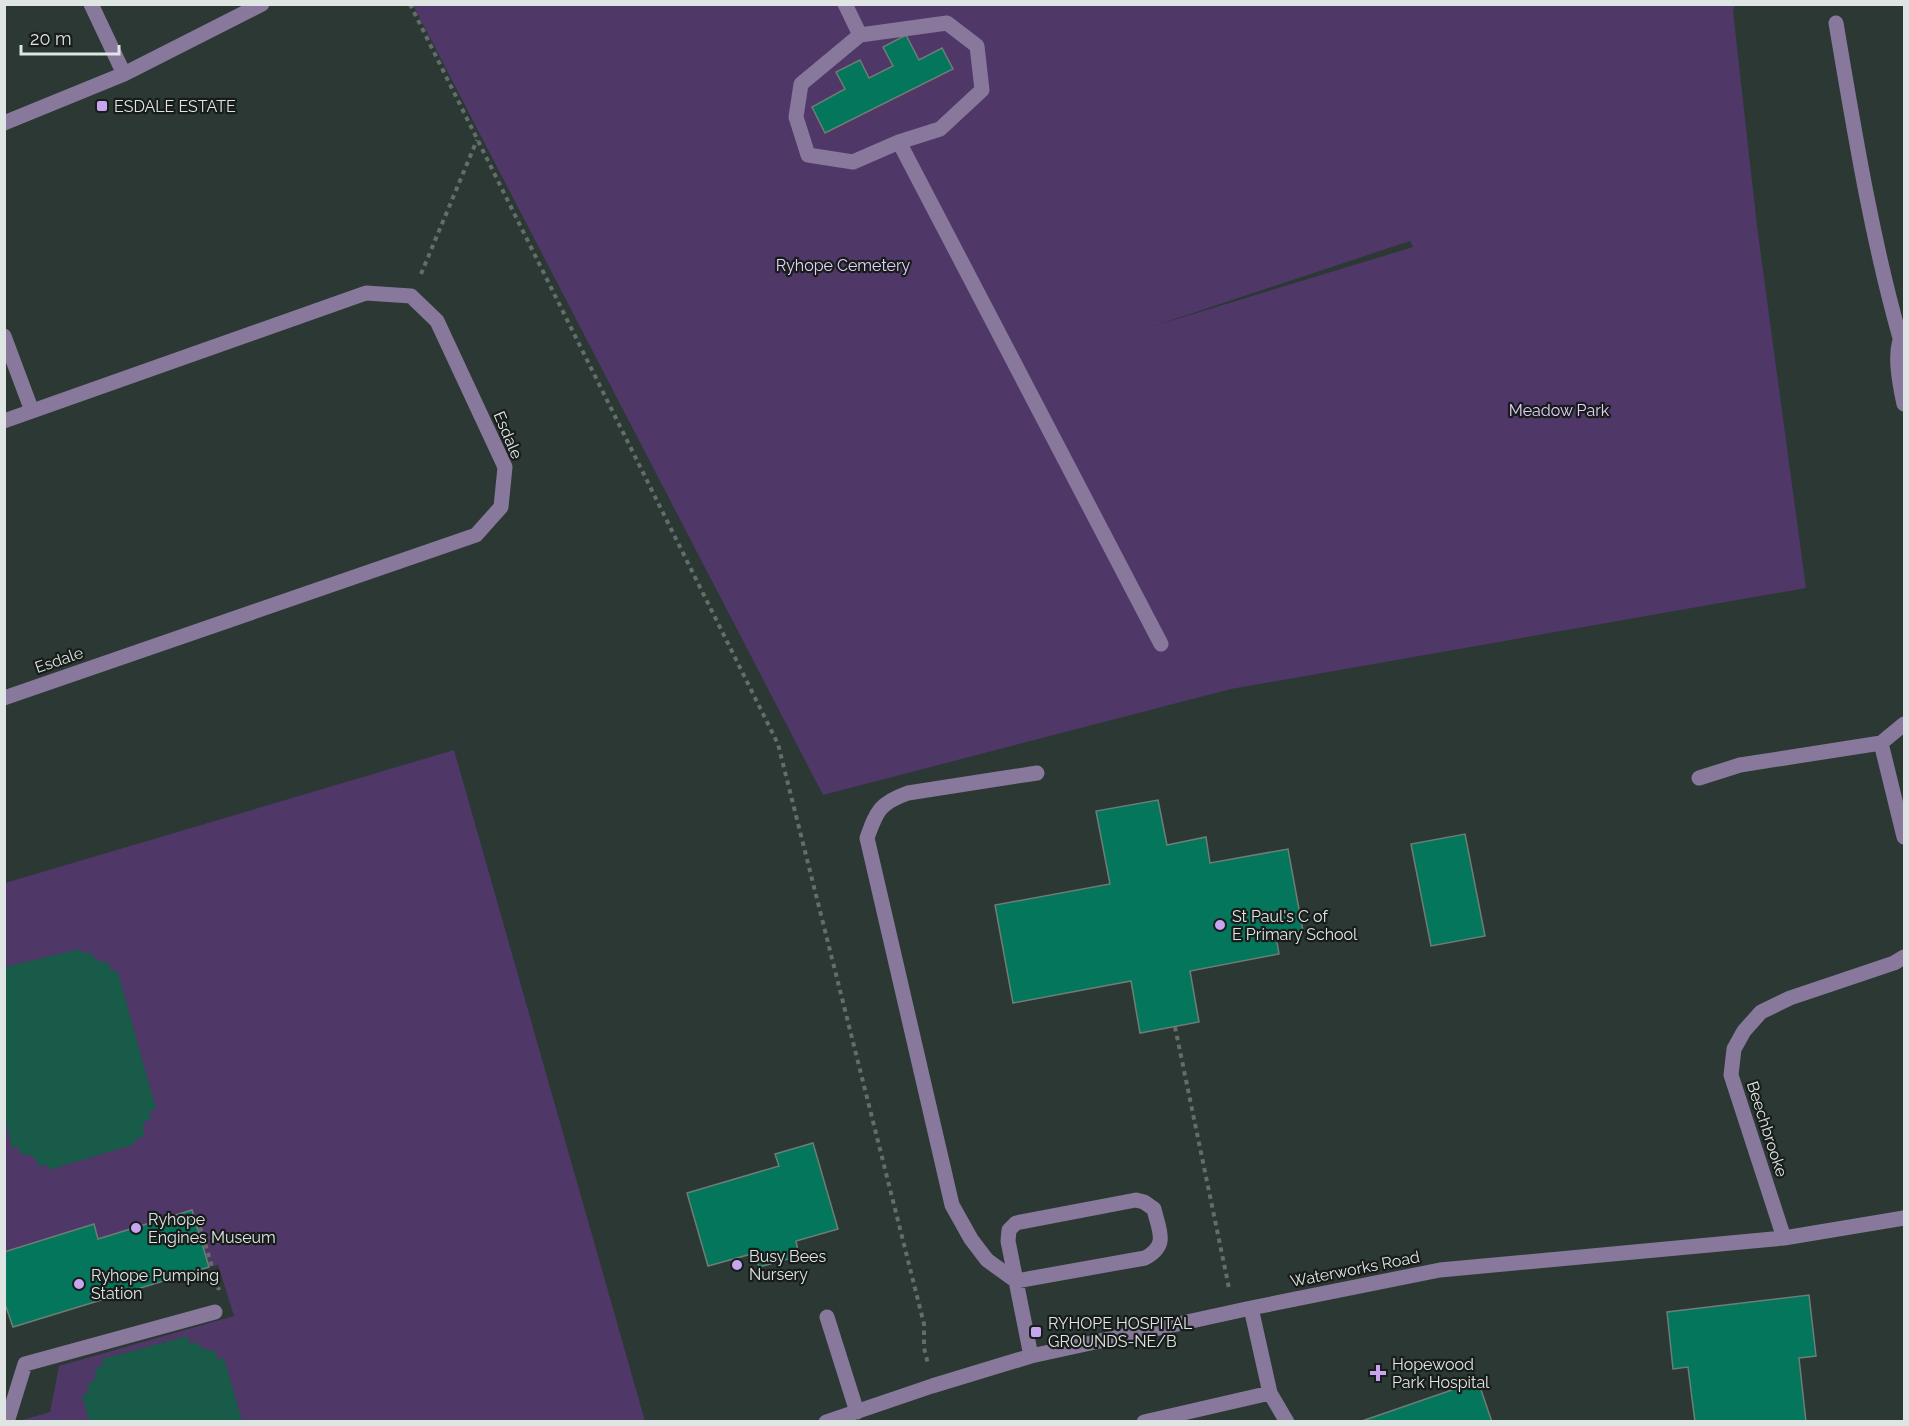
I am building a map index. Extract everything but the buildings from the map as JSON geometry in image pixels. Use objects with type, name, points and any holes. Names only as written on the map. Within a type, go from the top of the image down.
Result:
[{"type":"street","points":[[91,4],[124,74]]},
{"type":"street","points":[[4,123],[124,74],[262,4]]},
{"type":"street","points":[[845,4],[860,35]]},
{"type":"street","points":[[947,23],[977,46],[982,90],[940,129],[899,142],[853,162],[808,155],[796,117],[801,84],[860,35],[947,23]]},
{"type":"street","points":[[1836,23],[1865,193],[1888,296],[1902,336],[1897,357],[1905,404]]},
{"type":"street","points":[[899,142],[1161,644]]},
{"type":"street","points":[[4,421],[366,294],[411,296]]},
{"type":"street","name":"Esdale","points":[[4,698],[476,535],[501,507],[505,467],[437,321],[411,296]]},
{"type":"street","points":[[4,336],[32,411]]},
{"type":"street","points":[[1699,778],[1740,765],[1881,743],[1905,724]]},
{"type":"street","points":[[1881,743],[1905,837]]},
{"type":"street","points":[[1031,1356],[1016,1281],[1008,1241],[1009,1230],[1016,1223],[1136,1200],[1154,1209],[1161,1238],[1160,1247],[1145,1258],[1016,1281],[987,1260],[971,1239],[952,1205],[867,838],[875,817],[890,799],[908,793],[1037,773]]},
{"type":"street","name":"Beechbrooke","points":[[1784,1238],[1731,1075],[1734,1049],[1744,1031],[1761,1012],[1790,998],[1894,963],[1905,957]]},
{"type":"street","name":"Waterworks Road","points":[[826,1422],[1031,1356],[1440,1270],[1784,1238],[1905,1218]]},
{"type":"street","points":[[1251,1308],[1270,1393],[1287,1422]]},
{"type":"street","points":[[7,1422],[25,1364],[215,1312]]},
{"type":"street","points":[[827,1317],[857,1412]]},
{"type":"street","points":[[1144,1422],[1270,1393]]},
{"type":"path","points":[[410,4],[778,744],[924,1324],[924,1348],[932,1386]]},
{"type":"path","points":[[411,296],[477,140]]},
{"type":"path","points":[[1175,1027],[1234,1312]]},
{"type":"path","points":[[200,1227],[224,1309],[215,1312]]},
{"type":"green space","points":[[413,5],[1735,5],[1733,11],[1757,226],[1806,588],[1231,689],[823,795]],"holes":[[[1410,241],[1413,247],[1154,326]]]},
{"type":"green space","points":[[454,750],[645,1421],[19,1421],[50,1412],[59,1366],[234,1316],[218,1265],[209,1267],[192,1210],[98,1239],[93,1224],[5,1252],[5,883]]},
{"type":"shaded area","points":[[80,949],[83,954],[90,952],[98,960],[108,962],[111,971],[117,970],[156,1109],[149,1111],[151,1119],[145,1121],[144,1136],[134,1140],[135,1144],[49,1170],[47,1164],[40,1167],[32,1156],[21,1155],[18,1147],[12,1148],[5,1118],[5,967]]},
{"type":"shaded area","points":[[188,1336],[190,1344],[196,1342],[202,1348],[216,1352],[217,1359],[224,1358],[242,1421],[89,1421],[82,1395],[89,1393],[87,1385],[94,1379],[96,1373],[94,1369],[103,1365],[102,1359]]},
{"type":"place","name":"ESDALE ESTATE","points":[[102,106]]},
{"type":"place","name":"St Paul's C of E Primary School","points":[[1220,925]]},
{"type":"place","name":"Ryhope Engines Museum","points":[[136,1228]]},
{"type":"place","name":"Busy Bees Nursery","points":[[737,1265]]},
{"type":"place","name":"Ryhope Pumping Station","points":[[79,1284]]},
{"type":"place","name":"RYHOPE HOSPITAL GROUNDS-NE/B","points":[[1036,1332]]},
{"type":"place","name":"Hopewood Park Hospital","points":[[1378,1373]]},
{"type":"park label","name":"Ryhope Cemetery","points":[[843,265]]},
{"type":"park label","name":"Meadow Park","points":[[1559,410]]}]
